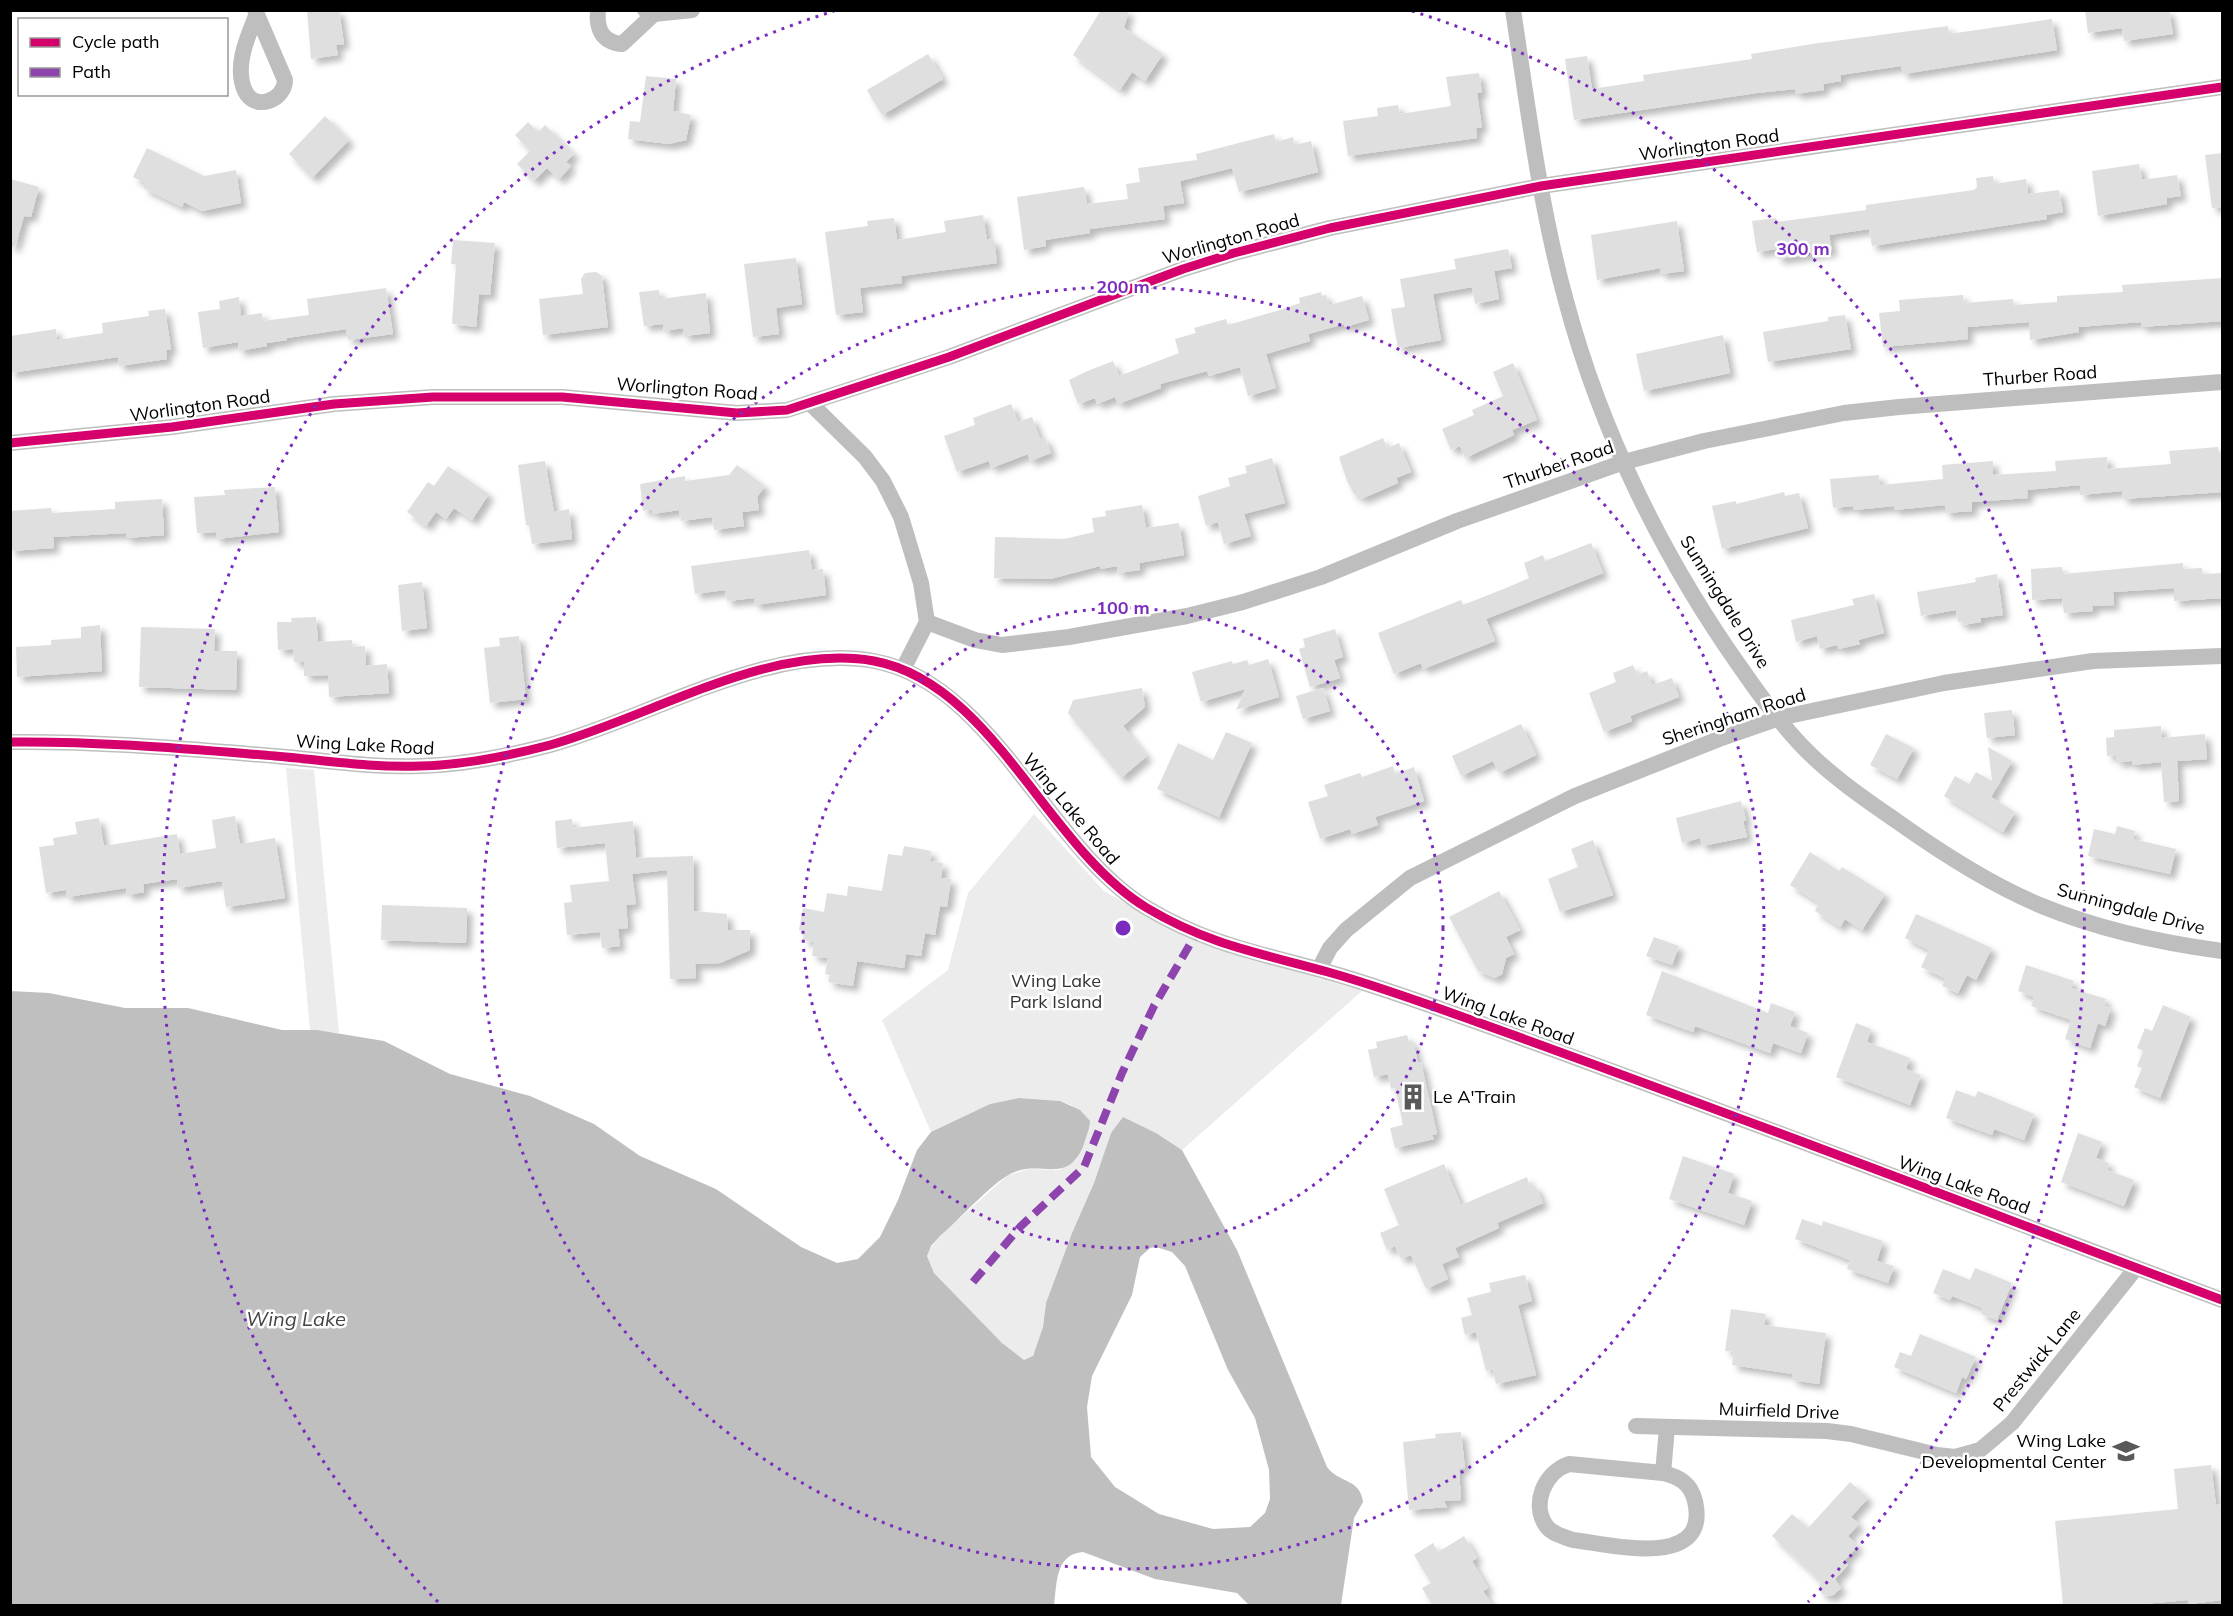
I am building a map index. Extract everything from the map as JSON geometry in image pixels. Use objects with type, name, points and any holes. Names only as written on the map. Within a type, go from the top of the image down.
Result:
[{"type":"street","points":[[598,10],[597,22],[600,32],[608,40],[622,44],[650,12],[692,10]]},
{"type":"street","name":"Sunningdale Drive","points":[[1513,10],[1541,186],[1567,305],[1591,379],[1624,462],[1707,617],[1779,718],[1810,754],[1849,788],[1925,841],[2003,888],[2079,919],[2143,936],[2223,951]]},
{"type":"street","name":"Worlington Road","points":[[10,443],[172,428],[323,405],[433,398],[561,397],[736,413],[787,410],[949,357],[1123,289],[1234,253],[1436,205],[1541,186],[2223,87]]},
{"type":"street","name":"Thurber Road","points":[[927,622],[975,640],[1002,645],[1080,635],[1207,612],[1321,577],[1457,521],[1624,462],[1746,432],[1844,413],[2223,382]]},
{"type":"street","points":[[810,403],[865,457],[893,499],[921,584],[927,622],[903,669]]},
{"type":"street","name":"Sheringham Road","points":[[1319,969],[1330,948],[1346,930],[1395,888],[1432,865],[1575,796],[1779,718],[1944,682],[2047,666],[2093,661],[2223,656]]},
{"type":"street","name":"Wing Lake Road","points":[[10,742],[185,749],[388,766],[446,765],[487,759],[554,744],[719,684],[774,668],[807,662],[854,658],[903,669],[945,696],[973,720],[1030,785],[1084,856],[1139,903],[1221,944],[1319,969],[1421,1002],[1669,1091],[2223,1300]]},
{"type":"street","name":"Prestwick Lane","points":[[1955,1457],[1980,1450],[2012,1422],[2136,1268]]},
{"type":"street","name":"Muirfield Drive","points":[[1636,1426],[1827,1431],[1955,1457]]},
{"type":"street","points":[[1664,1473],[1668,1428]]},
{"type":"street","points":[[1582,1464],[1664,1473],[1677,1477],[1689,1486],[1697,1511],[1689,1536],[1670,1548],[1658,1550],[1573,1540],[1560,1536],[1548,1527],[1541,1513],[1540,1498],[1546,1481],[1559,1467],[1582,1464]]},
{"type":"green space","points":[[286,768],[314,770],[339,1033],[310,1030]]},
{"type":"green space","name":"Wing Lake Park Island","points":[[1034,814],[1104,891],[1152,918],[1200,942],[1362,991],[1182,1150],[1156,1133],[1123,1118],[1111,1133],[1094,1183],[1072,1233],[1046,1303],[1043,1327],[1033,1356],[1024,1360],[1002,1343],[934,1273],[927,1256],[940,1236],[1008,1175],[1029,1169],[1059,1170],[1077,1159],[1090,1126],[1071,1105],[1060,1101],[1019,1098],[990,1104],[931,1132],[882,1020],[948,970],[968,893]]},
{"type":"water","name":"Wing Lake","points":[[10,991],[49,993],[125,1008],[188,1008],[282,1030],[317,1030],[384,1041],[450,1074],[530,1096],[594,1124],[640,1156],[716,1189],[801,1247],[837,1263],[858,1259],[880,1237],[898,1200],[917,1150],[931,1132],[990,1104],[1019,1098],[1060,1101],[1080,1110],[1090,1121],[1084,1144],[1077,1157],[1070,1165],[1061,1168],[1021,1170],[1002,1179],[940,1236],[931,1246],[927,1256],[934,1273],[1002,1343],[1024,1360],[1033,1356],[1043,1327],[1046,1303],[1072,1233],[1094,1183],[1111,1133],[1123,1117],[1156,1133],[1182,1150],[1237,1250],[1327,1467],[1354,1485],[1361,1494],[1363,1502],[1354,1518],[1341,1605],[1249,1605],[1237,1593],[1155,1579],[1083,1552],[1067,1558],[1062,1564],[1057,1580],[1054,1605],[11,1605]],"holes":[[[1156,1247],[1172,1252],[1185,1266],[1228,1370],[1255,1418],[1269,1470],[1270,1499],[1265,1513],[1250,1527],[1213,1529],[1159,1514],[1115,1487],[1091,1457],[1087,1407],[1092,1376],[1132,1295],[1140,1257],[1150,1248]]]},
{"type":"building","points":[[307,10],[339,10],[344,44],[336,45],[338,55],[311,59]]},
{"type":"building","points":[[1101,10],[1129,10],[1124,28],[1163,54],[1145,81],[1132,72],[1120,90],[1073,55]]},
{"type":"building","points":[[2085,10],[2169,10],[2173,34],[2124,41],[2122,28],[2088,33]]},
{"type":"building","points":[[2052,19],[2057,50],[1903,74],[1901,66],[1840,75],[1841,81],[1823,84],[1824,90],[1795,94],[1795,89],[1757,93],[1574,120],[1565,59],[1587,56],[1592,89],[1644,81],[1643,75],[1752,59],[1751,54],[1812,44],[1948,26],[1949,34]]},
{"type":"building","points":[[928,54],[943,79],[882,115],[867,90]]},
{"type":"building","points":[[1479,73],[1482,93],[1477,93],[1482,128],[1476,128],[1477,138],[1348,156],[1343,121],[1378,116],[1377,108],[1398,105],[1400,114],[1451,106],[1446,77]]},
{"type":"building","points":[[646,76],[676,79],[673,111],[691,115],[686,140],[669,144],[628,139],[630,121],[640,122]]},
{"type":"building","points":[[325,116],[349,140],[312,178],[289,154]]},
{"type":"building","points":[[528,122],[538,132],[545,125],[574,154],[566,162],[571,166],[559,179],[547,168],[534,181],[517,164],[530,151],[515,135]]},
{"type":"building","points":[[1274,134],[1276,142],[1293,137],[1295,145],[1311,141],[1318,172],[1239,192],[1232,168],[1180,181],[1184,203],[1163,206],[1165,219],[1090,229],[1090,233],[1045,240],[1046,246],[1024,250],[1017,197],[1084,187],[1087,204],[1128,199],[1126,184],[1140,182],[1138,168],[1197,160],[1196,154]]},
{"type":"building","points":[[147,148],[204,176],[236,170],[241,203],[202,211],[184,202],[182,207],[143,188],[145,183],[133,177]]},
{"type":"building","points":[[2223,153],[2223,207],[2212,208],[2205,155]]},
{"type":"building","points":[[2139,164],[2142,180],[2177,175],[2181,196],[2167,198],[2167,204],[2098,216],[2092,171]]},
{"type":"building","points":[[1993,176],[1994,184],[2026,179],[2028,194],[2059,190],[2063,212],[2046,215],[2047,219],[1872,246],[1869,229],[1829,235],[1832,251],[1778,259],[1776,249],[1757,252],[1752,221],[1776,218],[1777,222],[1866,210],[1866,205],[1974,190],[1977,187],[1976,178]]},
{"type":"building","points":[[10,179],[39,187],[31,217],[24,216],[15,247],[10,246]]},
{"type":"building","points":[[983,215],[987,240],[994,239],[997,263],[901,276],[902,283],[860,288],[863,312],[836,315],[825,232],[868,226],[867,221],[894,218],[897,240],[946,232],[944,221]]},
{"type":"building","points":[[1677,221],[1684,271],[1661,274],[1660,268],[1597,280],[1591,235]]},
{"type":"building","points":[[453,240],[495,243],[490,295],[479,294],[476,327],[452,324],[456,264],[451,264]]},
{"type":"building","points":[[1508,249],[1512,268],[1494,271],[1499,299],[1475,304],[1472,287],[1433,294],[1441,340],[1398,348],[1391,309],[1405,307],[1400,279],[1456,269],[1454,259]]},
{"type":"building","points":[[796,258],[802,304],[776,308],[779,334],[753,337],[744,264]]},
{"type":"building","points":[[596,272],[602,276],[608,327],[543,335],[539,299],[583,294],[581,279],[585,273]]},
{"type":"building","points":[[2223,278],[2223,321],[2141,327],[2141,322],[2078,327],[2079,332],[2030,340],[2029,322],[1967,327],[1968,339],[1883,347],[1879,313],[1900,311],[1899,300],[1963,295],[1964,303],[2013,299],[2014,305],[2057,302],[2057,296],[2123,292],[2122,285]]},
{"type":"building","points":[[386,288],[393,334],[348,340],[346,329],[287,338],[287,340],[267,343],[267,346],[239,351],[238,342],[203,348],[198,312],[220,309],[219,301],[239,297],[241,316],[262,313],[263,321],[309,315],[307,299]]},
{"type":"building","points":[[659,290],[660,299],[706,293],[710,333],[684,336],[683,328],[664,331],[663,324],[644,326],[639,292]]},
{"type":"building","points":[[1321,292],[1322,296],[1326,295],[1329,305],[1362,296],[1369,320],[1308,334],[1310,341],[1266,354],[1276,388],[1248,396],[1240,367],[1209,376],[1207,371],[1160,384],[1161,388],[1118,404],[1115,397],[1097,404],[1095,398],[1078,404],[1069,380],[1085,372],[1113,361],[1119,376],[1179,353],[1175,339],[1196,333],[1194,328],[1226,319],[1228,325],[1300,303],[1299,298]]},
{"type":"building","points":[[165,309],[171,350],[166,350],[167,359],[119,366],[118,357],[10,373],[10,336],[56,329],[57,340],[103,333],[102,323],[149,316],[148,311]]},
{"type":"building","points":[[1845,315],[1851,349],[1768,362],[1763,332],[1828,321],[1828,317]]},
{"type":"building","points":[[1723,335],[1730,373],[1644,391],[1636,354]]},
{"type":"building","points":[[1513,363],[1537,420],[1512,430],[1514,435],[1465,458],[1460,446],[1451,450],[1442,429],[1474,415],[1472,410],[1503,396],[1493,372]]},
{"type":"building","points":[[1011,404],[1018,422],[1032,417],[1040,439],[1045,437],[1051,453],[1030,461],[1028,454],[991,468],[989,461],[957,472],[944,436],[975,425],[973,418]]},
{"type":"building","points":[[1383,438],[1387,448],[1399,443],[1411,472],[1396,478],[1398,483],[1361,499],[1359,494],[1355,496],[1347,481],[1339,457]]},
{"type":"building","points":[[2218,447],[2219,453],[2223,452],[2223,492],[2123,499],[2122,491],[2080,495],[2080,485],[2027,490],[2028,498],[1972,502],[1972,511],[1945,513],[1945,505],[1894,510],[1894,506],[1854,510],[1853,506],[1833,508],[1830,479],[1879,475],[1880,485],[1943,479],[1942,465],[1993,461],[1993,475],[2056,471],[2055,461],[2107,457],[2108,469],[2171,464],[2169,451]]},
{"type":"building","points":[[1272,458],[1285,503],[1244,514],[1251,536],[1224,544],[1218,522],[1206,526],[1198,496],[1230,486],[1228,478],[1247,473],[1245,466]]},
{"type":"building","points":[[545,461],[554,512],[569,509],[572,539],[532,544],[529,525],[526,525],[518,465]]},
{"type":"building","points":[[737,465],[765,486],[757,497],[759,510],[742,512],[744,526],[714,530],[712,517],[681,521],[679,510],[652,514],[652,509],[643,511],[640,484],[685,476],[685,481],[729,475]]},
{"type":"building","points":[[448,466],[489,494],[472,520],[454,508],[446,519],[436,512],[426,526],[407,512],[428,482],[434,486]]},
{"type":"building","points":[[275,487],[279,532],[216,539],[216,532],[197,533],[194,497],[225,495],[224,490]]},
{"type":"building","points":[[1784,492],[1785,496],[1799,493],[1808,528],[1722,549],[1712,506],[1736,501],[1736,504]]},
{"type":"building","points":[[162,499],[164,535],[126,538],[126,533],[53,537],[54,548],[10,551],[10,511],[51,508],[52,513],[115,509],[115,502]]},
{"type":"building","points":[[1142,505],[1146,528],[1179,523],[1184,555],[1139,563],[1140,570],[1118,573],[1117,566],[1100,569],[1100,566],[1050,579],[994,578],[995,537],[1064,539],[1094,532],[1092,518],[1106,516],[1105,511]]},
{"type":"building","points":[[1591,543],[1603,573],[1486,619],[1495,641],[1423,669],[1421,663],[1394,674],[1378,633],[1461,600],[1463,605],[1506,588],[1529,578],[1524,563],[1543,555],[1545,561]]},
{"type":"building","points":[[809,550],[812,570],[823,569],[826,595],[755,605],[754,598],[727,601],[725,590],[695,594],[691,566]]},
{"type":"building","points":[[2183,563],[2183,569],[2202,568],[2202,574],[2223,573],[2223,598],[2174,601],[2174,588],[2113,592],[2114,605],[2092,606],[2093,611],[2064,613],[2062,598],[2032,600],[2031,569],[2062,567],[2063,574]]},
{"type":"building","points":[[1997,574],[2003,615],[1980,618],[1981,622],[1963,625],[1962,621],[1958,622],[1956,610],[1921,616],[1917,592],[1976,582],[1975,578]]},
{"type":"building","points":[[422,582],[427,628],[402,631],[398,585]]},
{"type":"building","points":[[1874,594],[1884,633],[1858,640],[1860,644],[1839,649],[1837,645],[1820,649],[1817,636],[1796,642],[1791,620],[1854,605],[1852,599]]},
{"type":"building","points":[[316,617],[318,642],[352,640],[353,647],[365,646],[366,666],[387,664],[389,693],[329,697],[328,675],[304,676],[304,662],[294,662],[293,649],[278,650],[277,622],[292,622],[291,618]]},
{"type":"building","points":[[100,625],[102,671],[17,677],[16,647],[51,645],[51,640],[81,638],[81,627]]},
{"type":"building","points":[[141,627],[215,629],[214,651],[237,651],[236,690],[139,687]]},
{"type":"building","points":[[1335,629],[1343,657],[1334,660],[1340,678],[1310,687],[1299,649],[1305,647],[1303,639]]},
{"type":"building","points":[[519,636],[526,699],[490,703],[484,648],[500,646],[499,638]]},
{"type":"building","points":[[1268,659],[1279,697],[1236,710],[1245,689],[1201,702],[1192,672],[1232,661],[1233,664],[1247,660],[1249,665]]},
{"type":"building","points":[[1633,665],[1637,675],[1647,671],[1652,685],[1672,678],[1679,697],[1630,716],[1632,721],[1604,732],[1589,693],[1616,682],[1613,673]]},
{"type":"building","points":[[1142,688],[1145,707],[1123,726],[1147,756],[1121,778],[1068,713],[1073,700]]},
{"type":"building","points":[[1323,688],[1330,711],[1303,719],[1296,696]]},
{"type":"building","points":[[2012,710],[2015,735],[1987,738],[1984,713]]},
{"type":"building","points":[[1521,724],[1536,755],[1499,773],[1493,761],[1461,776],[1452,756]]},
{"type":"building","points":[[2161,726],[2162,738],[2205,734],[2207,759],[2177,761],[2179,801],[2164,802],[2161,762],[2132,765],[2132,761],[2116,762],[2116,755],[2107,756],[2106,738],[2114,737],[2114,730]]},
{"type":"building","points":[[1226,732],[1252,743],[1219,817],[1157,789],[1178,743],[1213,760]]},
{"type":"building","points":[[1886,734],[1914,748],[1897,779],[1870,765]]},
{"type":"building","points":[[1988,747],[2012,761],[1991,797],[2015,812],[2003,832],[1944,796],[1955,776],[1969,784],[1976,772],[1992,781]]},
{"type":"building","points":[[1393,766],[1395,774],[1414,767],[1424,801],[1375,817],[1378,825],[1352,834],[1350,829],[1320,839],[1308,802],[1328,796],[1324,785],[1360,773],[1362,777]]},
{"type":"building","points":[[1741,801],[1746,820],[1743,821],[1747,837],[1702,846],[1700,838],[1682,843],[1676,818]]},
{"type":"building","points":[[235,816],[240,844],[275,838],[285,898],[226,907],[222,881],[178,888],[177,879],[143,884],[144,892],[127,895],[126,888],[67,897],[66,890],[46,893],[39,847],[54,845],[53,838],[77,834],[75,822],[99,818],[104,846],[177,834],[180,854],[216,848],[212,820]]},
{"type":"building","points":[[572,819],[573,828],[633,821],[636,858],[693,856],[694,911],[727,914],[728,930],[750,930],[750,950],[720,963],[695,964],[696,978],[670,979],[667,870],[632,874],[636,904],[626,905],[628,928],[618,929],[620,946],[602,948],[600,932],[567,935],[564,903],[572,902],[570,885],[609,881],[605,843],[557,848],[555,821]]},
{"type":"building","points":[[2117,826],[2135,831],[2133,839],[2176,849],[2170,874],[2088,856],[2094,829],[2115,834]]},
{"type":"building","points":[[1593,840],[1613,895],[1560,912],[1548,879],[1578,867],[1571,849]]},
{"type":"building","points":[[904,846],[931,851],[930,861],[943,863],[941,878],[951,879],[947,907],[940,906],[935,935],[925,933],[921,956],[906,954],[904,968],[857,961],[853,986],[828,982],[830,975],[825,974],[828,958],[812,956],[814,942],[803,940],[804,931],[799,930],[803,908],[824,912],[827,893],[847,896],[848,886],[882,891],[888,854],[902,856]]},
{"type":"building","points":[[1810,852],[1839,871],[1842,867],[1885,894],[1862,930],[1845,919],[1840,927],[1815,911],[1819,903],[1790,885]]},
{"type":"building","points":[[1499,891],[1520,930],[1506,937],[1514,954],[1506,958],[1502,974],[1495,978],[1478,971],[1449,917]]},
{"type":"building","points":[[382,905],[467,908],[466,943],[381,940]]},
{"type":"building","points":[[1916,914],[1992,948],[1976,980],[1967,975],[1958,993],[1942,986],[1946,979],[1921,967],[1929,950],[1905,938]]},
{"type":"building","points":[[1654,937],[1679,946],[1672,965],[1646,956]]},
{"type":"building","points":[[2026,965],[2074,981],[2071,988],[2106,999],[2104,1006],[2111,1008],[2105,1026],[2098,1023],[2090,1048],[2065,1039],[2071,1020],[2031,1006],[2034,997],[2018,991]]},
{"type":"building","points":[[1662,971],[1768,1013],[1771,1003],[1795,1012],[1790,1026],[1808,1033],[1801,1053],[1773,1043],[1770,1053],[1695,1026],[1693,1032],[1646,1015]]},
{"type":"building","points":[[2163,1005],[2191,1017],[2160,1098],[2134,1087],[2142,1068],[2137,1066],[2143,1051],[2137,1048],[2145,1028],[2152,1031]]},
{"type":"building","points":[[1856,1023],[1871,1029],[1867,1042],[1910,1058],[1906,1069],[1921,1075],[1910,1105],[1836,1077]]},
{"type":"building","name":"Le A'Train","points":[[1407,1035],[1409,1042],[1413,1041],[1418,1063],[1421,1062],[1437,1134],[1432,1135],[1434,1139],[1395,1148],[1390,1128],[1403,1125],[1395,1088],[1391,1089],[1388,1074],[1374,1077],[1368,1050],[1377,1048],[1376,1042]]},
{"type":"building","points":[[1956,1090],[1975,1097],[1978,1091],[2034,1114],[2024,1140],[1994,1129],[1992,1135],[1946,1118]]},
{"type":"building","points":[[2078,1133],[2102,1142],[2096,1158],[2109,1163],[2107,1170],[2134,1180],[2124,1206],[2061,1182]]},
{"type":"building","points":[[1683,1156],[1734,1174],[1728,1193],[1752,1201],[1744,1225],[1669,1199]]},
{"type":"building","points":[[1444,1164],[1461,1205],[1527,1177],[1530,1187],[1535,1185],[1543,1203],[1497,1223],[1499,1228],[1455,1248],[1459,1257],[1442,1264],[1448,1279],[1426,1289],[1411,1255],[1401,1259],[1395,1246],[1387,1250],[1380,1233],[1399,1225],[1384,1189]]},
{"type":"building","points":[[1802,1219],[1822,1226],[1823,1221],[1883,1241],[1877,1261],[1894,1266],[1888,1283],[1847,1269],[1850,1260],[1795,1239]]},
{"type":"building","points":[[1975,1268],[2012,1283],[1997,1320],[1981,1314],[1983,1308],[1952,1296],[1950,1300],[1933,1293],[1943,1269],[1970,1280]]},
{"type":"building","points":[[1525,1275],[1532,1301],[1518,1305],[1536,1375],[1496,1384],[1493,1369],[1486,1371],[1476,1332],[1465,1335],[1461,1318],[1472,1315],[1467,1298],[1491,1292],[1489,1283]]},
{"type":"building","points":[[1731,1309],[1766,1314],[1764,1325],[1826,1333],[1819,1384],[1792,1380],[1793,1374],[1732,1365],[1734,1352],[1725,1351]]},
{"type":"building","points":[[1920,1334],[1976,1357],[1966,1379],[1962,1377],[1956,1393],[1894,1367],[1900,1352],[1911,1356]]},
{"type":"building","points":[[1461,1432],[1465,1468],[1459,1469],[1461,1500],[1444,1501],[1447,1507],[1409,1510],[1403,1442],[1436,1438],[1435,1434]]},
{"type":"building","points":[[2211,1465],[2216,1505],[2223,1504],[2223,1600],[2189,1604],[2188,1600],[2132,1605],[2063,1605],[2055,1521],[2178,1509],[2174,1469]]},
{"type":"building","points":[[1850,1482],[1868,1498],[1851,1517],[1859,1524],[1848,1536],[1858,1546],[1844,1561],[1848,1565],[1835,1579],[1841,1588],[1832,1596],[1823,1595],[1819,1589],[1820,1581],[1772,1536],[1792,1514],[1808,1528]]},
{"type":"building","points":[[1464,1536],[1477,1558],[1472,1561],[1488,1588],[1483,1591],[1492,1605],[1432,1605],[1422,1588],[1431,1583],[1414,1555],[1433,1543],[1438,1552]]},
{"type":"marked path","points":[[973,1282],[1020,1227],[1084,1167],[1122,1073],[1154,1006],[1196,934]]},
{"type":"cycle path","points":[[10,443],[172,427],[334,404],[433,397],[562,397],[737,413],[787,410],[949,357],[1183,269],[1330,228],[1541,186],[2222,87]]},
{"type":"cycle path","points":[[10,742],[143,746],[384,766],[453,764],[550,745],[752,672],[793,662],[834,658],[874,661],[916,675],[953,700],[986,733],[1079,847],[1111,881],[1147,908],[1170,921],[1235,947],[1365,983],[1477,1022],[2222,1300]]},
{"type":"place","name":"Le A'Train","points":[[1413,1097]]},
{"type":"place","name":"Wing Lake Developmental Center","points":[[2126,1451]]}]
